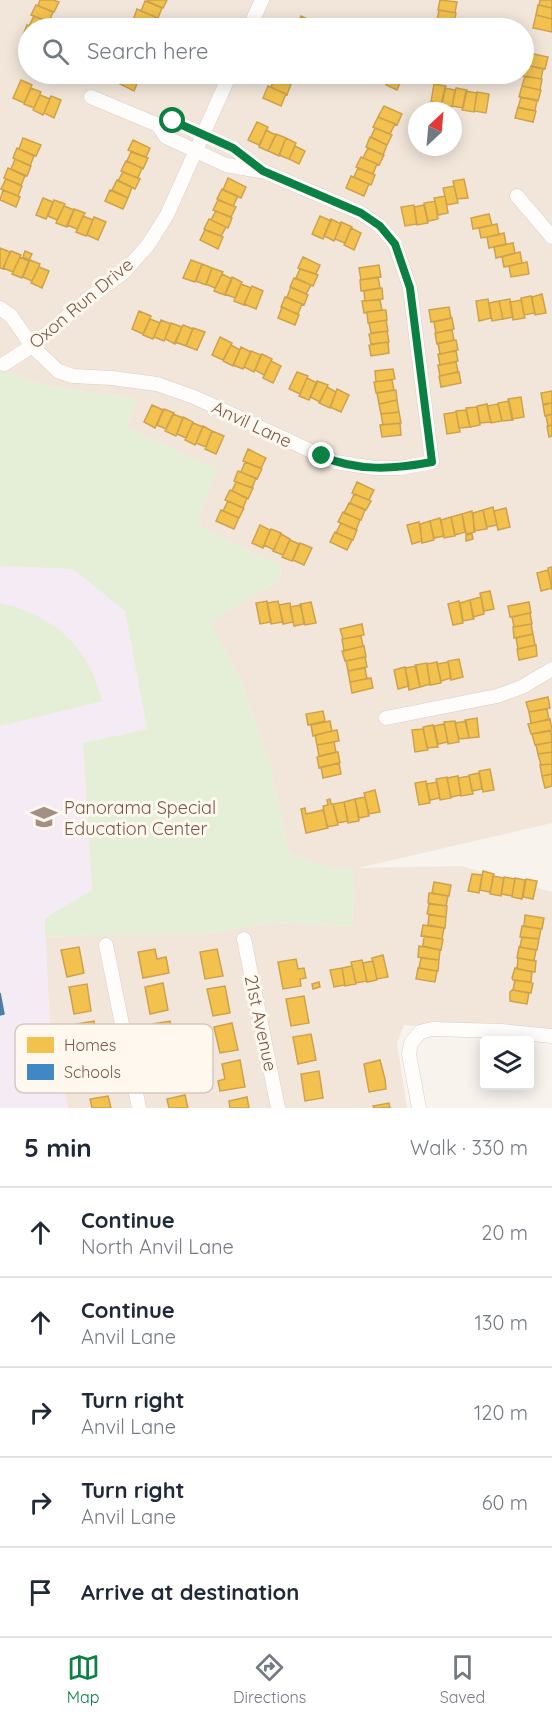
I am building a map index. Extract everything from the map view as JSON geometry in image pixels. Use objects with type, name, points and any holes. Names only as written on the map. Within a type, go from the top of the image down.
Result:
[{"type":"street","points":[[254,18],[262,0]]},
{"type":"street","name":"Oxon Run Drive","points":[[4,364],[32,346],[90,297],[124,272],[148,245],[167,215],[226,84]]},
{"type":"street","points":[[91,97],[158,125],[166,137],[226,165],[263,171]]},
{"type":"street","name":"Anvil Lane","points":[[32,346],[58,371],[73,376],[157,384],[194,397],[335,462],[374,468],[400,468],[432,462],[410,288],[395,244],[380,226],[361,213],[263,171],[233,148],[173,121],[158,125]]},
{"type":"street","points":[[517,196],[552,237]]},
{"type":"street","points":[[0,308],[11,316],[32,346]]},
{"type":"street","points":[[386,718],[498,696],[522,687],[552,669]]},
{"type":"street","name":"21st Avenue","points":[[244,939],[278,1108]]},
{"type":"street","points":[[106,945],[122,1024]]},
{"type":"street","points":[[419,1108],[409,1054],[411,1043],[424,1030],[501,1031],[552,1036]]},
{"type":"street","points":[[136,1093],[139,1108]]},
{"type":"shaded area","points":[[0,0],[552,0],[552,823],[358,868],[461,866],[552,892],[552,1037],[404,1025],[397,1043],[407,1108],[68,1108],[65,1093],[213,1093],[213,1024],[50,1024],[45,937],[203,934],[273,922],[352,926],[354,869],[330,868],[289,854],[270,765],[240,679],[209,622],[280,580],[281,566],[202,528],[199,517],[216,469],[126,427],[137,399],[52,387],[21,379],[0,368]]},
{"type":"shaded area","name":"Panorama Special Education Center","points":[[0,566],[73,569],[125,611],[147,729],[83,743],[92,890],[45,918],[50,1024],[15,1024],[15,1093],[65,1093],[68,1108],[0,1108]]},
{"type":"green space","points":[[0,368],[21,379],[52,387],[137,399],[126,427],[217,469],[199,517],[202,528],[281,566],[280,580],[210,622],[240,679],[270,765],[289,854],[330,868],[354,869],[352,926],[273,922],[203,934],[45,937],[45,918],[92,890],[83,743],[147,729],[125,611],[73,569],[0,566]]},
{"type":"green space","points":[[0,603],[27,611],[52,624],[63,633],[82,654],[103,701],[0,726]]},
{"type":"building: Homes","points":[[40,0],[59,2],[54,12],[38,6]]},
{"type":"building: Homes","points":[[148,0],[167,0],[163,8]]},
{"type":"building: Homes","points":[[440,0],[457,2],[455,13],[438,10]]},
{"type":"building: Homes","points":[[540,0],[552,0],[552,8],[539,5]]},
{"type":"building: Homes","points":[[145,1],[162,8],[158,18],[141,11]]},
{"type":"building: Homes","points":[[36,5],[53,12],[51,18],[31,15]]},
{"type":"building: Homes","points":[[538,5],[552,8],[552,19],[536,15]]},
{"type":"building: Homes","points":[[137,9],[155,17],[155,18],[134,18]]},
{"type":"building: Homes","points":[[439,10],[456,13],[455,18],[437,18]]},
{"type":"building: Homes","points":[[536,15],[552,19],[552,32],[534,28]]},
{"type":"building: Homes","points":[[534,54],[548,57],[545,69],[534,67]]},
{"type":"building: Homes","points":[[534,67],[543,69],[541,79],[534,78]]},
{"type":"building: Homes","points":[[534,78],[542,79],[540,90],[522,86],[523,84],[534,84]]},
{"type":"building: Homes","points":[[19,84],[32,85],[24,103],[13,98]]},
{"type":"building: Homes","points":[[120,84],[137,84],[134,91]]},
{"type":"building: Homes","points":[[272,84],[291,84],[287,95],[271,87]]},
{"type":"building: Homes","points":[[386,84],[400,84],[397,90]]},
{"type":"building: Homes","points":[[434,84],[446,86],[442,102],[431,102]]},
{"type":"building: Homes","points":[[268,86],[286,94],[281,106],[263,98]]},
{"type":"building: Homes","points":[[522,86],[541,90],[538,101],[519,97]]},
{"type":"building: Homes","points":[[31,88],[41,92],[34,108],[24,104]]},
{"type":"building: Homes","points":[[445,88],[455,90],[453,102],[442,102]]},
{"type":"building: Homes","points":[[456,88],[467,90],[463,108],[462,102],[453,102]]},
{"type":"building: Homes","points":[[466,91],[477,93],[474,112],[462,110]]},
{"type":"building: Homes","points":[[477,92],[489,94],[486,113],[474,111]]},
{"type":"building: Homes","points":[[40,95],[50,99],[43,115],[33,110]]},
{"type":"building: Homes","points":[[51,96],[61,100],[54,118],[44,113]]},
{"type":"building: Homes","points":[[521,97],[537,100],[535,111],[518,108]]},
{"type":"building: Homes","points":[[384,106],[402,114],[397,125],[378,117]]},
{"type":"building: Homes","points":[[518,107],[536,111],[533,122],[515,118]]},
{"type":"building: Homes","points":[[378,117],[395,124],[390,134],[373,127]]},
{"type":"building: Homes","points":[[257,122],[268,127],[259,145],[248,140]]},
{"type":"building: Homes","points":[[375,128],[392,135],[387,145],[371,137]]},
{"type":"building: Homes","points":[[266,130],[276,135],[268,151],[259,147]]},
{"type":"building: Homes","points":[[276,134],[286,138],[279,156],[268,151]]},
{"type":"building: Homes","points":[[370,137],[387,145],[383,155],[366,147]]},
{"type":"building: Homes","points":[[23,138],[41,145],[36,156],[19,149]]},
{"type":"building: Homes","points":[[286,138],[296,143],[289,159],[279,155]]},
{"type":"building: Homes","points":[[133,140],[150,148],[146,157],[128,150]]},
{"type":"building: Homes","points":[[295,146],[305,151],[299,164],[289,159]]},
{"type":"building: Homes","points":[[17,148],[34,156],[30,166],[13,158]]},
{"type":"building: Homes","points":[[368,148],[384,155],[379,165],[363,158]]},
{"type":"building: Homes","points":[[131,152],[148,158],[143,169],[127,161]]},
{"type":"building: Homes","points":[[361,157],[377,164],[373,174],[356,167]]},
{"type":"building: Homes","points":[[15,159],[31,166],[27,176],[11,169]]},
{"type":"building: Homes","points":[[126,161],[142,168],[138,178],[121,171]]},
{"type":"building: Homes","points":[[8,168],[25,176],[21,185],[4,178]]},
{"type":"building: Homes","points":[[358,168],[375,175],[371,185],[354,177]]},
{"type":"building: Homes","points":[[123,172],[140,179],[135,189],[118,181]]},
{"type":"building: Homes","points":[[351,176],[369,184],[364,196],[346,188]]},
{"type":"building: Homes","points":[[228,178],[246,187],[241,198],[223,190]]},
{"type":"building: Homes","points":[[6,179],[22,186],[18,196],[1,189]]},
{"type":"building: Homes","points":[[464,179],[468,198],[457,199],[453,181]]},
{"type":"building: Homes","points":[[117,180],[132,187],[128,198],[112,190]]},
{"type":"building: Homes","points":[[454,186],[458,203],[447,205],[443,188]]},
{"type":"building: Homes","points":[[222,189],[238,196],[233,206],[217,199]]},
{"type":"building: Homes","points":[[3,190],[20,197],[16,207],[0,200]]},
{"type":"building: Homes","points":[[110,190],[128,198],[123,209],[105,201]]},
{"type":"building: Homes","points":[[445,196],[448,213],[438,215],[434,198]]},
{"type":"building: Homes","points":[[43,198],[53,202],[46,219],[36,215]]},
{"type":"building: Homes","points":[[54,200],[65,204],[57,220],[48,216]]},
{"type":"building: Homes","points":[[218,200],[236,207],[231,217],[213,210]]},
{"type":"building: Homes","points":[[435,201],[438,219],[428,221],[424,203]]},
{"type":"building: Homes","points":[[414,205],[417,224],[405,226],[401,207]]},
{"type":"building: Homes","points":[[424,205],[428,223],[417,225],[414,207]]},
{"type":"building: Homes","points":[[64,206],[74,210],[67,227],[56,223]]},
{"type":"building: Homes","points":[[74,209],[85,213],[77,229],[67,225]]},
{"type":"building: Homes","points":[[216,211],[232,218],[228,228],[211,220]]},
{"type":"building: Homes","points":[[489,214],[492,225],[473,229],[471,218]]},
{"type":"building: Homes","points":[[83,216],[93,220],[86,236],[76,232]]},
{"type":"building: Homes","points":[[320,216],[331,221],[323,239],[312,234]]},
{"type":"building: Homes","points":[[94,217],[106,222],[98,240],[87,235]]},
{"type":"building: Homes","points":[[209,219],[226,227],[221,236],[204,229]]},
{"type":"building: Homes","points":[[331,219],[341,224],[334,241],[324,236]]},
{"type":"building: Homes","points":[[341,222],[352,227],[345,243],[335,239]]},
{"type":"building: Homes","points":[[497,224],[499,235],[481,238],[479,228]]},
{"type":"building: Homes","points":[[351,228],[361,233],[354,250],[344,245]]},
{"type":"building: Homes","points":[[205,230],[223,237],[218,249],[200,240]]},
{"type":"building: Homes","points":[[504,233],[506,244],[489,248],[487,237]]},
{"type":"building: Homes","points":[[513,243],[515,253],[496,258],[494,247]]},
{"type":"building: Homes","points":[[0,248],[10,252],[3,269],[0,268]]},
{"type":"building: Homes","points":[[11,251],[21,255],[13,272],[3,268]]},
{"type":"building: Homes","points":[[25,251],[32,254],[29,260],[23,257]]},
{"type":"building: Homes","points":[[520,252],[522,263],[504,267],[502,257]]},
{"type":"building: Homes","points":[[20,257],[29,261],[22,278],[12,274]]},
{"type":"building: Homes","points":[[303,257],[320,265],[316,274],[298,268]]},
{"type":"building: Homes","points":[[30,260],[40,264],[32,281],[23,277]]},
{"type":"building: Homes","points":[[191,260],[202,264],[195,282],[183,278]]},
{"type":"building: Homes","points":[[527,262],[529,274],[511,277],[509,266]]},
{"type":"building: Homes","points":[[202,264],[212,268],[206,285],[196,281]]},
{"type":"building: Homes","points":[[379,265],[381,277],[361,280],[359,268]]},
{"type":"building: Homes","points":[[39,267],[49,271],[42,288],[31,283]]},
{"type":"building: Homes","points":[[212,268],[223,272],[215,288],[206,284]]},
{"type":"building: Homes","points":[[300,269],[318,275],[313,286],[296,278]]},
{"type":"building: Homes","points":[[222,274],[232,279],[225,295],[214,291]]},
{"type":"building: Homes","points":[[232,277],[242,282],[235,298],[225,294]]},
{"type":"building: Homes","points":[[378,277],[380,288],[361,291],[360,280]]},
{"type":"building: Homes","points":[[294,278],[311,285],[306,294],[290,287]]},
{"type":"building: Homes","points":[[241,284],[251,288],[244,305],[234,301]]},
{"type":"building: Homes","points":[[252,286],[263,291],[256,309],[244,304]]},
{"type":"building: Homes","points":[[291,287],[308,295],[304,305],[287,297]]},
{"type":"building: Homes","points":[[382,288],[383,299],[365,301],[364,291]]},
{"type":"building: Homes","points":[[542,294],[546,313],[535,315],[532,297]]},
{"type":"building: Homes","points":[[531,296],[535,313],[524,315],[521,298]]},
{"type":"building: Homes","points":[[285,297],[302,304],[298,314],[281,307]]},
{"type":"building: Homes","points":[[488,299],[491,318],[479,321],[476,301]]},
{"type":"building: Homes","points":[[510,299],[513,317],[503,319],[499,301]]},
{"type":"building: Homes","points":[[380,300],[382,310],[364,313],[362,301]]},
{"type":"building: Homes","points":[[521,300],[525,318],[513,320],[510,302]]},
{"type":"building: Homes","points":[[499,301],[503,319],[492,321],[489,303]]},
{"type":"building: Homes","points":[[282,307],[299,315],[295,325],[278,318]]},
{"type":"building: Homes","points":[[449,307],[451,318],[431,322],[429,310]]},
{"type":"building: Homes","points":[[386,310],[387,320],[368,323],[367,312]]},
{"type":"building: Homes","points":[[139,311],[151,316],[143,334],[132,329]]},
{"type":"building: Homes","points":[[452,318],[454,329],[436,333],[434,322]]},
{"type":"building: Homes","points":[[150,319],[160,323],[153,339],[143,335]]},
{"type":"building: Homes","points":[[161,320],[171,324],[164,341],[154,337]]},
{"type":"building: Homes","points":[[386,320],[388,331],[371,333],[369,323]]},
{"type":"building: Homes","points":[[171,323],[182,327],[175,344],[165,339]]},
{"type":"building: Homes","points":[[183,325],[193,329],[186,346],[175,342]]},
{"type":"building: Homes","points":[[193,328],[205,332],[197,350],[186,346]]},
{"type":"building: Homes","points":[[452,330],[454,340],[437,344],[435,333]]},
{"type":"building: Homes","points":[[387,331],[389,342],[371,344],[369,334]]},
{"type":"building: Homes","points":[[220,337],[232,343],[223,360],[212,355]]},
{"type":"building: Homes","points":[[456,340],[458,350],[440,354],[438,343]]},
{"type":"building: Homes","points":[[388,342],[389,353],[371,356],[369,345]]},
{"type":"building: Homes","points":[[231,345],[240,350],[233,366],[223,361]]},
{"type":"building: Homes","points":[[241,347],[251,352],[243,369],[233,365]]},
{"type":"building: Homes","points":[[251,351],[261,355],[254,372],[244,367]]},
{"type":"building: Homes","points":[[456,351],[458,361],[440,365],[438,354]]},
{"type":"building: Homes","points":[[262,354],[272,359],[264,375],[255,370]]},
{"type":"building: Homes","points":[[271,361],[281,366],[273,383],[263,378]]},
{"type":"building: Homes","points":[[456,362],[458,372],[440,376],[438,365]]},
{"type":"building: Homes","points":[[393,369],[395,379],[376,382],[375,371]]},
{"type":"building: Homes","points":[[297,372],[308,376],[300,394],[289,389]]},
{"type":"building: Homes","points":[[459,372],[461,383],[441,387],[439,376]]},
{"type":"building: Homes","points":[[307,378],[317,383],[309,400],[299,396]]},
{"type":"building: Homes","points":[[392,380],[394,390],[376,393],[374,382]]},
{"type":"building: Homes","points":[[317,381],[328,385],[320,402],[310,397]]},
{"type":"building: Homes","points":[[327,387],[336,392],[330,408],[319,403]]},
{"type":"building: Homes","points":[[337,389],[349,395],[341,412],[330,407]]},
{"type":"building: Homes","points":[[396,390],[397,400],[379,404],[377,393]]},
{"type":"building: Homes","points":[[552,391],[552,403],[543,404],[541,393]]},
{"type":"building: Homes","points":[[521,397],[524,417],[512,419],[508,399]]},
{"type":"building: Homes","points":[[397,400],[399,412],[381,414],[379,404]]},
{"type":"building: Homes","points":[[509,401],[513,420],[502,421],[498,403]]},
{"type":"building: Homes","points":[[552,403],[552,414],[545,416],[543,405]]},
{"type":"building: Homes","points":[[487,404],[491,422],[480,423],[477,406]]},
{"type":"building: Homes","points":[[498,404],[502,421],[491,423],[487,406]]},
{"type":"building: Homes","points":[[152,405],[163,410],[155,428],[144,422]]},
{"type":"building: Homes","points":[[477,407],[480,425],[470,427],[466,408]]},
{"type":"building: Homes","points":[[164,409],[174,413],[166,429],[157,425]]},
{"type":"building: Homes","points":[[466,410],[470,427],[459,428],[456,411]]},
{"type":"building: Homes","points":[[399,412],[401,423],[383,425],[381,414]]},
{"type":"building: Homes","points":[[456,412],[460,432],[447,434],[444,414]]},
{"type":"building: Homes","points":[[173,414],[183,418],[176,436],[165,431]]},
{"type":"building: Homes","points":[[552,414],[552,425],[548,426],[546,416]]},
{"type":"building: Homes","points":[[183,417],[193,422],[186,438],[177,434]]},
{"type":"building: Homes","points":[[193,423],[203,427],[195,445],[185,440]]},
{"type":"building: Homes","points":[[400,423],[401,435],[382,437],[380,425]]},
{"type":"building: Homes","points":[[552,425],[552,436],[549,437],[547,426]]},
{"type":"building: Homes","points":[[203,426],[212,431],[206,447],[196,443]]},
{"type":"building: Homes","points":[[212,431],[224,436],[216,454],[205,449]]},
{"type":"building: Homes","points":[[248,449],[266,458],[261,468],[243,461]]},
{"type":"building: Homes","points":[[245,462],[262,469],[257,479],[241,472]]},
{"type":"building: Homes","points":[[238,471],[256,478],[252,488],[234,481]]},
{"type":"building: Homes","points":[[236,482],[253,488],[248,499],[232,491]]},
{"type":"building: Homes","points":[[357,482],[374,490],[369,500],[352,493]]},
{"type":"building: Homes","points":[[230,490],[247,498],[243,508],[225,500]]},
{"type":"building: Homes","points":[[354,494],[371,501],[366,510],[350,503]]},
{"type":"building: Homes","points":[[228,501],[244,508],[239,518],[223,511]]},
{"type":"building: Homes","points":[[349,503],[365,510],[361,520],[344,513]]},
{"type":"building: Homes","points":[[493,507],[497,525],[487,527],[483,510]]},
{"type":"building: Homes","points":[[506,508],[510,527],[498,530],[494,511]]},
{"type":"building: Homes","points":[[221,510],[239,518],[234,529],[216,521]]},
{"type":"building: Homes","points":[[483,510],[487,529],[474,531],[473,513]]},
{"type":"building: Homes","points":[[472,511],[475,532],[466,534],[462,514]]},
{"type":"building: Homes","points":[[343,512],[360,520],[356,530],[338,522]]},
{"type":"building: Homes","points":[[462,514],[465,532],[455,535],[451,517]]},
{"type":"building: Homes","points":[[451,517],[455,536],[444,538],[441,520]]},
{"type":"building: Homes","points":[[440,518],[444,536],[434,538],[430,521]]},
{"type":"building: Homes","points":[[430,521],[434,540],[422,543],[420,524]]},
{"type":"building: Homes","points":[[419,522],[422,541],[412,544],[407,525]]},
{"type":"building: Homes","points":[[341,523],[357,530],[353,540],[336,533]]},
{"type":"building: Homes","points":[[260,525],[270,530],[263,548],[252,543]]},
{"type":"building: Homes","points":[[271,529],[281,533],[274,550],[264,545]]},
{"type":"building: Homes","points":[[335,532],[352,540],[347,550],[330,542]]},
{"type":"building: Homes","points":[[281,534],[290,539],[283,555],[273,551]]},
{"type":"building: Homes","points":[[472,534],[473,539],[466,541],[466,535]]},
{"type":"building: Homes","points":[[290,540],[299,544],[292,561],[282,557]]},
{"type":"building: Homes","points":[[300,543],[312,548],[304,565],[293,560]]},
{"type":"building: Homes","points":[[552,567],[552,590],[548,568]]},
{"type":"building: Homes","points":[[548,570],[552,588],[541,591],[537,573]]},
{"type":"building: Homes","points":[[490,591],[494,609],[484,611],[480,593]]},
{"type":"building: Homes","points":[[481,597],[484,614],[473,617],[470,600]]},
{"type":"building: Homes","points":[[470,600],[474,619],[463,621],[460,603]]},
{"type":"building: Homes","points":[[267,601],[271,622],[260,624],[256,603]]},
{"type":"building: Homes","points":[[278,601],[283,622],[271,624],[267,603]]},
{"type":"building: Homes","points":[[459,601],[463,623],[453,625],[448,604]]},
{"type":"building: Homes","points":[[311,602],[316,623],[305,625],[300,604]]},
{"type":"building: Homes","points":[[529,602],[531,613],[510,617],[508,606]]},
{"type":"building: Homes","points":[[290,603],[293,622],[283,624],[279,605]]},
{"type":"building: Homes","points":[[301,605],[304,624],[294,626],[290,607]]},
{"type":"building: Homes","points":[[530,613],[532,624],[514,627],[512,617]]},
{"type":"building: Homes","points":[[362,624],[364,635],[343,639],[340,629]]},
{"type":"building: Homes","points":[[531,624],[533,634],[514,638],[513,627]]},
{"type":"building: Homes","points":[[533,634],[535,645],[518,649],[516,638]]},
{"type":"building: Homes","points":[[361,636],[363,646],[344,651],[342,639]]},
{"type":"building: Homes","points":[[536,645],[537,656],[519,660],[517,649]]},
{"type":"building: Homes","points":[[364,646],[366,657],[345,661],[342,651]]},
{"type":"building: Homes","points":[[365,657],[367,667],[348,671],[346,661]]},
{"type":"building: Homes","points":[[459,659],[463,677],[451,680],[448,661]]},
{"type":"building: Homes","points":[[437,662],[441,683],[430,685],[427,664]]},
{"type":"building: Homes","points":[[448,662],[451,678],[441,681],[437,664]]},
{"type":"building: Homes","points":[[427,663],[430,684],[420,687],[415,665]]},
{"type":"building: Homes","points":[[416,666],[420,687],[409,690],[405,668]]},
{"type":"building: Homes","points":[[405,667],[409,686],[398,689],[394,670]]},
{"type":"building: Homes","points":[[365,668],[367,679],[350,682],[348,671]]},
{"type":"building: Homes","points":[[371,678],[373,688],[352,693],[350,682]]},
{"type":"building: Homes","points":[[548,697],[550,708],[529,712],[526,702]]},
{"type":"building: Homes","points":[[547,709],[549,720],[531,723],[529,712]]},
{"type":"building: Homes","points":[[323,711],[325,721],[308,725],[306,714]]},
{"type":"building: Homes","points":[[477,718],[479,737],[469,738],[465,720]]},
{"type":"building: Homes","points":[[550,719],[552,730],[531,734],[528,724]]},
{"type":"building: Homes","points":[[330,721],[332,731],[313,736],[311,725]]},
{"type":"building: Homes","points":[[455,721],[459,742],[448,744],[444,722]]},
{"type":"building: Homes","points":[[466,721],[469,738],[459,739],[455,723]]},
{"type":"building: Homes","points":[[444,724],[448,742],[438,744],[434,726]]},
{"type":"building: Homes","points":[[433,725],[438,747],[427,748],[423,727]]},
{"type":"building: Homes","points":[[423,729],[428,750],[415,752],[412,730]]},
{"type":"building: Homes","points":[[337,730],[339,741],[317,745],[315,735]]},
{"type":"building: Homes","points":[[551,731],[552,742],[535,745],[532,734]]},
{"type":"building: Homes","points":[[334,742],[336,752],[319,756],[317,745]]},
{"type":"building: Homes","points":[[552,742],[552,752],[538,754],[536,745]]},
{"type":"building: Homes","points":[[338,752],[340,763],[319,768],[317,757]]},
{"type":"building: Homes","points":[[552,752],[552,764],[541,765],[538,754]]},
{"type":"building: Homes","points":[[339,763],[341,774],[323,778],[321,767]]},
{"type":"building: Homes","points":[[552,764],[552,774],[542,776],[540,765]]},
{"type":"building: Homes","points":[[490,769],[494,790],[483,792],[479,771]]},
{"type":"building: Homes","points":[[479,773],[482,789],[472,791],[469,775]]},
{"type":"building: Homes","points":[[552,774],[552,786],[545,788],[542,776]]},
{"type":"building: Homes","points":[[458,776],[461,795],[451,797],[447,778]]},
{"type":"building: Homes","points":[[469,776],[473,794],[461,796],[458,778]]},
{"type":"building: Homes","points":[[447,777],[451,798],[440,800],[436,779]]},
{"type":"building: Homes","points":[[426,781],[430,803],[419,805],[415,783]]},
{"type":"building: Homes","points":[[437,782],[440,798],[430,800],[426,784]]},
{"type":"building: Homes","points":[[375,790],[380,812],[369,814],[364,793]]},
{"type":"building: Homes","points":[[365,797],[369,816],[359,818],[355,799]]},
{"type":"building: Homes","points":[[330,799],[338,825],[327,827],[323,806],[328,805],[327,800]]},
{"type":"building: Homes","points":[[355,799],[359,821],[348,823],[344,802]]},
{"type":"building: Homes","points":[[344,802],[348,821],[338,823],[333,804]]},
{"type":"building: Homes","points":[[305,808],[306,814],[323,810],[328,828],[306,833],[301,809]]},
{"type":"building: Homes","points":[[483,871],[494,874],[490,892],[480,890]]},
{"type":"building: Homes","points":[[472,874],[482,875],[479,893],[468,891]]},
{"type":"building: Homes","points":[[493,876],[504,878],[501,896],[490,894]]},
{"type":"building: Homes","points":[[504,877],[515,879],[512,896],[501,894]]},
{"type":"building: Homes","points":[[515,878],[525,880],[522,899],[512,897]]},
{"type":"building: Homes","points":[[526,879],[537,881],[533,899],[523,897]]},
{"type":"building: Homes","points":[[434,882],[451,885],[449,896],[432,893]]},
{"type":"building: Homes","points":[[429,893],[448,896],[446,906],[428,903]]},
{"type":"building: Homes","points":[[429,904],[447,906],[446,917],[427,914]]},
{"type":"building: Homes","points":[[429,915],[446,917],[445,928],[428,925]]},
{"type":"building: Homes","points":[[525,915],[544,918],[542,929],[524,926]]},
{"type":"building: Homes","points":[[423,925],[444,928],[442,939],[421,936]]},
{"type":"building: Homes","points":[[522,926],[541,929],[539,939],[520,937]]},
{"type":"building: Homes","points":[[424,936],[443,939],[441,950],[423,946]]},
{"type":"building: Homes","points":[[522,937],[539,939],[537,950],[520,947]]},
{"type":"building: Homes","points":[[419,946],[440,950],[439,960],[418,957]]},
{"type":"building: Homes","points":[[79,947],[84,973],[67,977],[61,950]]},
{"type":"building: Homes","points":[[519,947],[536,950],[534,961],[517,958]]},
{"type":"building: Homes","points":[[155,949],[157,959],[166,957],[169,973],[143,978],[138,952]]},
{"type":"building: Homes","points":[[217,949],[223,976],[205,979],[200,952]]},
{"type":"building: Homes","points":[[383,955],[388,977],[377,979],[372,958]]},
{"type":"building: Homes","points":[[421,958],[439,960],[438,971],[419,968]]},
{"type":"building: Homes","points":[[518,958],[536,961],[535,972],[517,969]]},
{"type":"building: Homes","points":[[296,959],[298,969],[304,968],[306,978],[300,979],[301,986],[283,989],[278,962]]},
{"type":"building: Homes","points":[[362,960],[367,981],[356,983],[351,962]]},
{"type":"building: Homes","points":[[373,961],[377,980],[367,982],[363,963]]},
{"type":"building: Homes","points":[[352,966],[356,984],[345,986],[342,968]]},
{"type":"building: Homes","points":[[342,968],[345,985],[334,987],[330,970]]},
{"type":"building: Homes","points":[[418,968],[437,971],[435,982],[416,979]]},
{"type":"building: Homes","points":[[515,968],[532,972],[531,982],[513,980]]},
{"type":"building: Homes","points":[[515,980],[533,983],[531,993],[513,990]]},
{"type":"building: Homes","points":[[319,982],[320,987],[313,989],[312,984]]},
{"type":"building: Homes","points":[[163,983],[168,1010],[150,1014],[145,987]]},
{"type":"building: Homes","points":[[87,984],[91,1011],[74,1014],[69,987]]},
{"type":"building: Homes","points":[[225,986],[230,1013],[213,1016],[207,989]]},
{"type":"building: Homes","points":[[512,990],[529,993],[527,1004],[510,1001]]},
{"type":"building: Homes","points":[[304,996],[309,1023],[291,1026],[286,999]]},
{"type":"building: Homes","points":[[94,1021],[95,1024],[76,1024]]},
{"type":"building: Homes","points":[[170,1021],[171,1024],[152,1024]]},
{"type":"building: Homes","points":[[232,1023],[238,1050],[220,1053],[214,1027]]},
{"type":"building: Homes","points":[[311,1034],[316,1060],[298,1064],[293,1037]]},
{"type":"building: Homes","points":[[240,1060],[245,1087],[220,1091],[218,1081],[225,1079],[222,1064]]},
{"type":"building: Homes","points":[[380,1060],[386,1089],[369,1092],[364,1064]]},
{"type":"building: Homes","points":[[319,1071],[323,1098],[305,1101],[301,1074]]},
{"type":"building: Homes","points":[[185,1095],[188,1108],[169,1108],[167,1099]]},
{"type":"building: Homes","points":[[108,1096],[111,1108],[92,1108],[90,1099]]},
{"type":"building: Homes","points":[[247,1097],[249,1108],[230,1108],[229,1101]]},
{"type":"building: Homes","points":[[389,1103],[390,1108],[374,1108],[373,1106]]},
{"type":"building: Schools","points":[[0,993],[4,1014],[0,1015]]},
{"type":"place","name":"Panorama Special Education Center","points":[[44,817]]},
{"type":"route","points":[[173,121],[233,148],[263,171],[361,213],[380,226],[395,244],[410,288],[432,462],[400,468],[374,468],[335,462],[322,456]]}]
